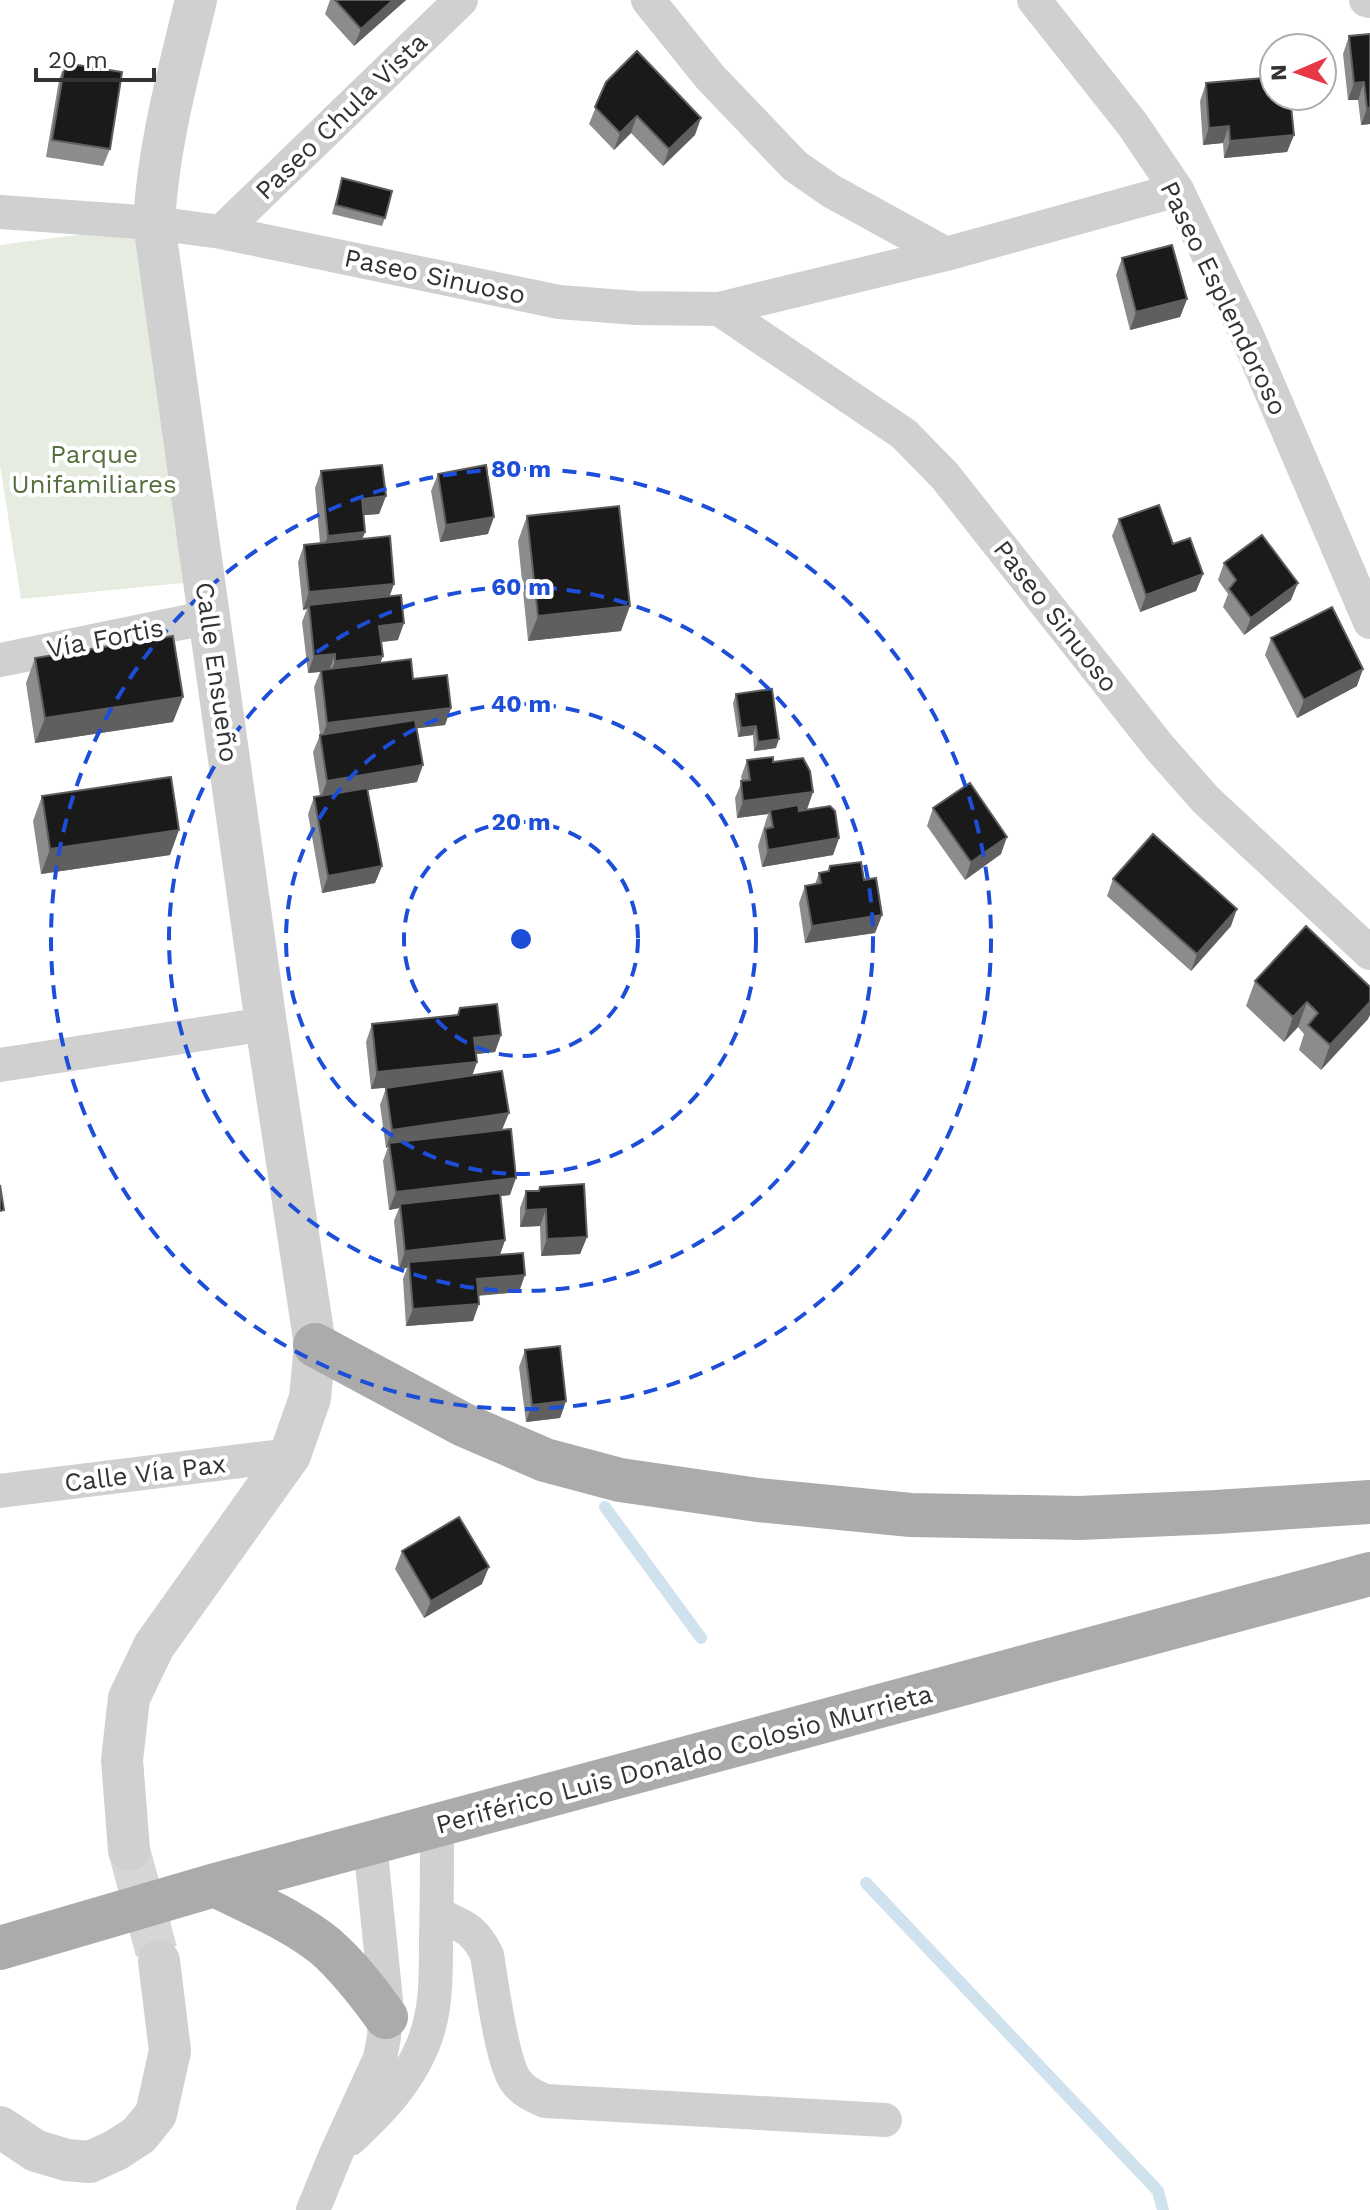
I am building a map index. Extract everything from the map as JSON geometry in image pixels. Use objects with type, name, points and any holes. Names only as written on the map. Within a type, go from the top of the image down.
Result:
[{"type":"main road","points":[[315,1345],[464,1425],[545,1460],[620,1480],[758,1500],[911,1515],[1080,1518],[1370,1502]]},
{"type":"main road","name":"Periférico Luis Donaldo Colosio Murrieta","points":[[7,1952],[215,1885],[1370,1574]]},
{"type":"main road","points":[[215,1885],[322,1944],[356,1978],[383,2038]]},
{"type":"street","name":"Calle Ensueño","points":[[129,1850],[122,1760],[129,1698],[154,1646],[290,1455],[310,1398],[315,1345],[266,1024],[154,223],[165,128],[196,0]]},
{"type":"street","name":"Paseo Chula Vista","points":[[221,232],[461,0]]},
{"type":"street","points":[[648,0],[710,77],[795,166],[831,191],[946,254]]},
{"type":"street","name":"Paseo Esplendoroso","points":[[1034,0],[1133,125],[1177,190],[1246,333],[1370,622]]},
{"type":"street","name":"Paseo Sinuoso","points":[[0,212],[154,223],[221,232],[559,302],[636,308],[719,309],[946,254],[1177,190]]},
{"type":"street","name":"Paseo Sinuoso","points":[[719,309],[904,434],[945,476],[1160,748],[1206,800],[1370,953]]},
{"type":"street","name":"Vía Fortis","points":[[0,660],[210,617]]},
{"type":"street","points":[[0,1065],[266,1024]]},
{"type":"street","name":"Calle Vía Pax","points":[[0,1491],[290,1455]]},
{"type":"street","points":[[336,2154],[385,2106],[402,2084],[423,2046],[432,2014],[437,1826]]},
{"type":"street","points":[[370,1844],[383,2038],[402,2084]]},
{"type":"street","points":[[437,1914],[469,1928],[479,1939],[487,1955],[507,2060],[515,2080],[528,2094],[545,2101],[885,2120]]},
{"type":"street","points":[[0,2127],[36,2151],[67,2160],[90,2162],[139,2135],[156,2114],[170,2051],[159,1961]]},
{"type":"street","points":[[313,2210],[383,2038]]},
{"type":"green space","name":"Parque Unifamiliares","points":[[153,225],[202,581],[21,599],[0,465],[0,245]]},
{"type":"building","points":[[335,0],[393,0],[361,29]]},
{"type":"building","points":[[1370,34],[1370,108],[1367,108],[1364,82],[1354,83],[1349,36]]},
{"type":"building","points":[[637,51],[701,118],[669,149],[637,116],[620,133],[595,107],[606,82]]},
{"type":"building","points":[[65,63],[122,72],[110,149],[52,140]]},
{"type":"building","points":[[1258,78],[1258,112],[1292,112],[1294,135],[1230,141],[1229,126],[1209,128],[1206,83]]},
{"type":"building","points":[[342,178],[392,191],[385,218],[336,205]]},
{"type":"building","points":[[1172,245],[1187,299],[1136,312],[1122,258]]},
{"type":"building","points":[[382,465],[386,496],[362,499],[365,532],[328,536],[321,471]]},
{"type":"building","points":[[486,465],[494,517],[446,525],[438,474]]},
{"type":"building","points":[[1159,505],[1173,544],[1190,538],[1203,574],[1146,595],[1119,519]]},
{"type":"building","points":[[619,506],[630,606],[538,616],[527,516]]},
{"type":"building","points":[[1262,535],[1298,583],[1251,618],[1229,589],[1236,580],[1224,563]]},
{"type":"building","points":[[390,536],[394,584],[309,592],[304,545]]},
{"type":"building","points":[[401,595],[404,623],[379,626],[383,656],[335,661],[335,654],[314,656],[309,605]]},
{"type":"building","points":[[1332,607],[1363,669],[1304,700],[1271,638]]},
{"type":"building","points":[[173,636],[183,697],[45,718],[35,658]]},
{"type":"building","points":[[411,659],[413,679],[447,675],[451,708],[327,723],[321,670]]},
{"type":"building","points":[[772,689],[779,739],[758,742],[756,726],[741,728],[736,694]]},
{"type":"building","points":[[415,720],[423,765],[327,781],[320,735]]},
{"type":"building","points":[[773,757],[773,762],[803,758],[810,771],[813,792],[743,801],[741,781],[750,780],[747,760]]},
{"type":"building","points":[[171,777],[179,830],[50,849],[42,796]]},
{"type":"building","points":[[970,783],[1007,837],[971,862],[933,808]]},
{"type":"building","points":[[367,788],[382,866],[328,876],[314,797]]},
{"type":"building","points":[[798,805],[799,811],[830,806],[835,811],[839,838],[768,850],[765,829],[773,827],[770,810]]},
{"type":"building","points":[[1153,834],[1237,909],[1197,954],[1113,879]]},
{"type":"building","points":[[861,862],[864,880],[876,878],[882,915],[812,926],[805,886],[821,883],[819,873],[829,871],[830,866]]},
{"type":"building","points":[[1306,926],[1370,987],[1370,1002],[1330,1045],[1308,1025],[1318,1013],[1307,1002],[1293,1017],[1255,981]]},
{"type":"building","points":[[497,1004],[501,1035],[474,1038],[477,1062],[377,1072],[372,1024],[458,1015],[460,1008]]},
{"type":"building","points":[[502,1071],[509,1113],[392,1130],[386,1088]]},
{"type":"building","points":[[511,1129],[516,1178],[396,1192],[389,1143]]},
{"type":"building","points":[[584,1184],[587,1237],[547,1239],[546,1209],[526,1210],[526,1191]]},
{"type":"building","points":[[0,1185],[4,1210],[0,1211]]},
{"type":"building","points":[[500,1193],[505,1240],[405,1251],[400,1204]]},
{"type":"building","points":[[523,1253],[525,1275],[477,1279],[479,1304],[413,1309],[409,1262]]},
{"type":"building","points":[[560,1346],[566,1401],[532,1405],[525,1350]]},
{"type":"building","points":[[459,1517],[489,1567],[431,1601],[402,1551]]},
{"type":"waterway","points":[[605,1507],[701,1638]]},
{"type":"waterway","points":[[866,1883],[1158,2191],[1163,2210]]},
{"type":"tunnel","points":[[129,1850],[159,1961]]}]
